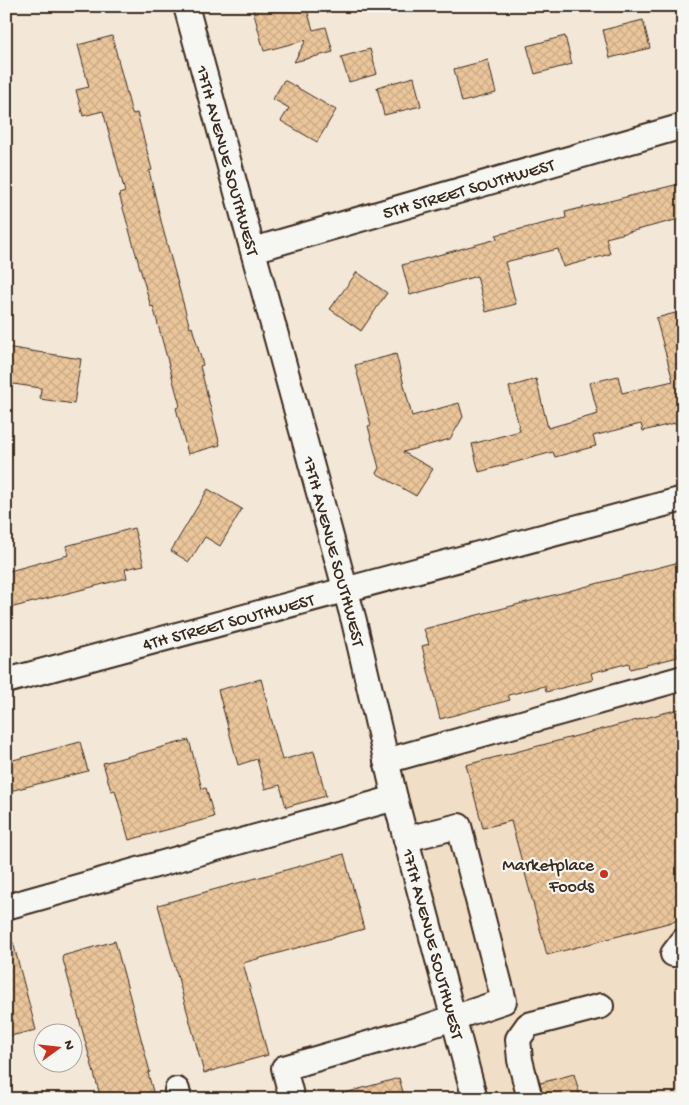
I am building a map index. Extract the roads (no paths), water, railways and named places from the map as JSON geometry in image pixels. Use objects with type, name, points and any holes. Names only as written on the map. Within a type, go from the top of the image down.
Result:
[{"type":"street","name":"17TH AVENUE SOUTHWEST","points":[[186,6],[346,589],[395,798],[474,1099]]},
{"type":"street","name":"5TH STREET SOUTHWEST","points":[[253,250],[683,126]]},
{"type":"street","name":"4TH STREET SOUTHWEST","points":[[6,681],[683,499]]},
{"type":"street","points":[[386,761],[683,678]]},
{"type":"street","points":[[6,907],[395,798]]},
{"type":"street","points":[[292,1099],[284,1068],[422,1028],[504,1001],[459,826],[406,839]]},
{"type":"street","points":[[530,1099],[520,1060],[518,1039],[528,1025],[601,1006]]},
{"type":"place","name":"Marketplace Foods","points":[[604,874]]}]
